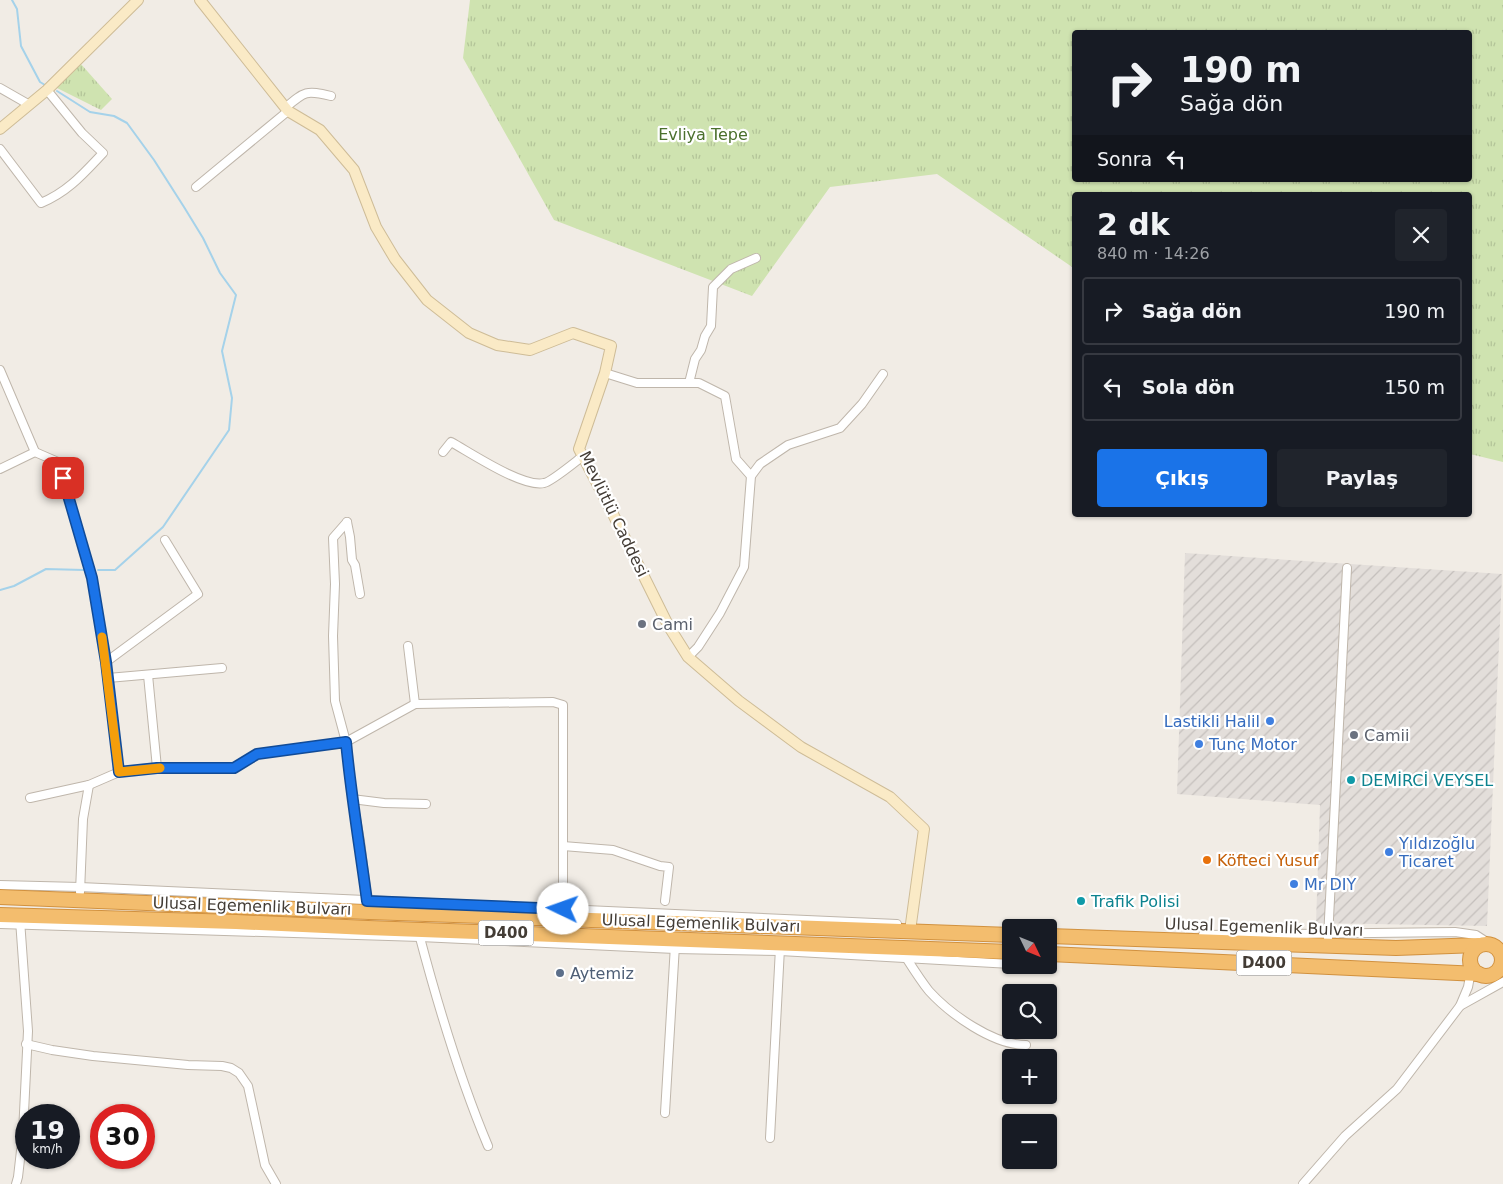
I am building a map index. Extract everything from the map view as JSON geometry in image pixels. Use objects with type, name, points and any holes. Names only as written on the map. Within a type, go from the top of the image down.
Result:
[{"type":"highway","name":"Ulusal Egemenlik Bulvarı","points":[[0,897],[80,893],[911,928],[1002,934]]},
{"type":"highway","points":[[368,906],[368,928]]},
{"type":"highway","name":"Ulusal Egemenlik Bulvarı","points":[[0,914],[20,921],[236,922],[368,928],[419,934],[780,948],[1002,952]]},
{"type":"highway","name":"Ulusal Egemenlik Bulvarı","points":[[1058,936],[1328,940],[1396,948],[1479,945]]},
{"type":"highway","points":[[1484,944],[1498,946],[1501,963],[1495,972],[1483,973],[1470,957],[1474,948],[1484,944]]},
{"type":"highway","name":"D400","points":[[1058,954],[1483,973]]},
{"type":"street","points":[[0,129],[47,90],[138,0]]},
{"type":"street","name":"Mevlütlü Caddesi","points":[[200,0],[286,110],[320,130],[354,170],[376,227],[395,259],[427,300],[469,333],[497,345],[530,350],[574,333],[611,346],[605,373],[579,449],[668,625],[688,657],[739,701],[800,747],[890,797],[924,829],[911,928]]},
{"type":"street","points":[[0,88],[28,104]]},
{"type":"street","points":[[0,149],[41,203],[57,196],[72,184],[102,153],[82,133],[47,90]]},
{"type":"street","points":[[196,187],[302,94],[313,92],[331,96]]},
{"type":"street","points":[[689,383],[695,359],[711,326],[714,286],[731,269],[756,258]]},
{"type":"street","points":[[0,370],[36,452],[58,462],[92,578],[106,662],[119,772]]},
{"type":"street","points":[[605,373],[637,382],[699,383],[725,396],[736,459],[751,476]]},
{"type":"street","points":[[688,657],[698,646],[720,613],[744,567],[751,476],[760,464],[788,445],[840,428],[862,404],[883,374]]},
{"type":"street","points":[[443,452],[451,442],[506,473],[529,482],[544,483],[583,456]]},
{"type":"street","points":[[0,469],[36,452]]},
{"type":"street","points":[[360,594],[355,565],[352,560],[347,522],[333,538],[335,701],[346,742],[352,799],[368,906],[563,909],[911,928],[1002,929]]},
{"type":"street","points":[[106,662],[198,594],[165,540]]},
{"type":"street","points":[[1346,568],[1328,940],[1464,933],[1483,938],[1498,946]]},
{"type":"street","points":[[408,646],[415,704]]},
{"type":"street","points":[[108,678],[222,668]]},
{"type":"street","points":[[148,675],[157,768]]},
{"type":"street","points":[[30,798],[89,785],[119,772],[157,768],[234,768],[257,754],[346,742],[415,704],[553,702],[563,705],[563,909]]},
{"type":"street","points":[[0,885],[80,893],[83,819],[89,785]]},
{"type":"street","points":[[352,799],[384,803],[426,804]]},
{"type":"street","points":[[563,846],[613,850],[660,866],[669,867],[665,901]]},
{"type":"street","points":[[16,1184],[23,1133],[27,1016],[20,921]]},
{"type":"street","points":[[0,924],[20,921],[419,934],[437,1003],[471,1105],[488,1146]]},
{"type":"street","points":[[1058,931],[1163,938]]},
{"type":"street","points":[[664,1113],[676,944]]},
{"type":"street","points":[[770,1138],[780,948],[906,959],[1002,964]]},
{"type":"street","points":[[906,959],[928,990],[968,1023],[994,1038],[1014,1045],[1026,1045]]},
{"type":"street","points":[[1303,1184],[1345,1136],[1397,1089],[1483,973]]},
{"type":"street","points":[[1460,1006],[1503,982]]},
{"type":"street","points":[[26,1044],[93,1056],[188,1066],[222,1066],[231,1068],[239,1073],[248,1086],[265,1165],[276,1184]]},
{"type":"shaded area","points":[[1185,553],[1502,574],[1487,926],[1316,923],[1320,805],[1177,794]]},
{"type":"green space","name":"Evliya Tepe","points":[[470,0],[1503,0],[1503,462],[1472,454],[1472,192],[1072,192],[1072,267],[937,174],[830,187],[752,296],[554,220],[463,58]]},
{"type":"green space","points":[[80,63],[112,99],[101,110],[55,87]]},
{"type":"waterway","points":[[12,0],[17,9],[21,46],[40,82],[45,85]]},
{"type":"waterway","points":[[57,91],[90,112],[114,116],[127,123],[154,160],[184,207],[203,238],[220,273],[236,295],[222,351],[232,398],[229,430],[163,527],[115,570],[98,570]]},
{"type":"waterway","points":[[0,590],[14,586],[46,569],[84,570]]},
{"type":"slow traffic","points":[[102,637],[119,772],[160,768]]},
{"type":"place","name":"Cami","points":[[642,624]]},
{"type":"place","name":"Lastikli Halil","points":[[1270,721]]},
{"type":"place","name":"Camii","points":[[1354,735]]},
{"type":"place","name":"Tunç Motor","points":[[1199,744]]},
{"type":"place","name":"DEMİRCİ VEYSEL","points":[[1351,780]]},
{"type":"place","name":"Yıldızoğlu Ticaret","points":[[1389,852]]},
{"type":"place","name":"Köfteci Yusuf","points":[[1207,860]]},
{"type":"place","name":"Mr DIY","points":[[1294,884]]},
{"type":"place","name":"Trafik Polisi","points":[[1081,901]]},
{"type":"place","name":"Aytemiz","points":[[560,973]]},
{"type":"route","points":[[63,478],[92,578],[106,662],[119,772],[157,768],[234,768],[257,754],[346,742],[367,901],[563,909]]}]
